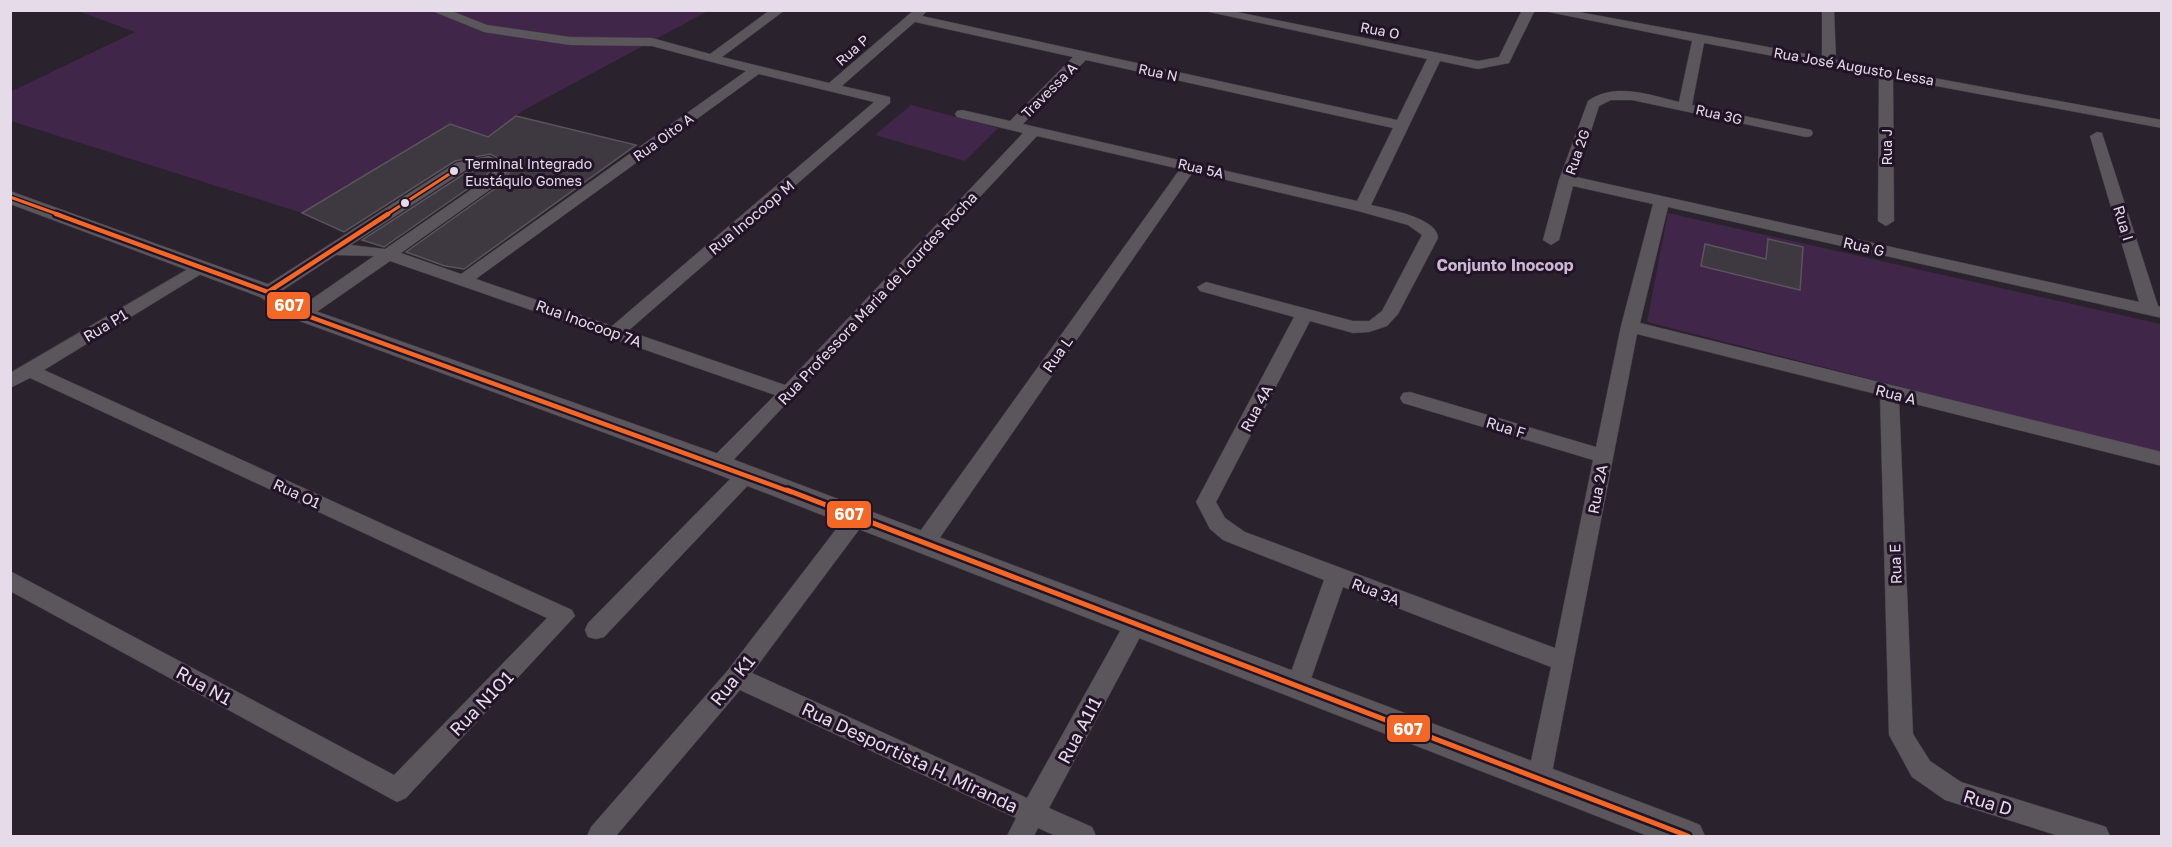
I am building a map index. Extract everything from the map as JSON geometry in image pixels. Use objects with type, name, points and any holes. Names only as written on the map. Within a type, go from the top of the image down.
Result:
[{"type":"street","points":[[436,10],[484,28],[570,41],[652,42],[830,89]]},
{"type":"street","points":[[711,58],[779,10]]},
{"type":"street","name":"Rua O","points":[[1206,10],[1478,64],[1504,60],[1529,10]]},
{"type":"street","name":"Rua José Augusto Lessa","points":[[1545,10],[2162,124]]},
{"type":"street","points":[[1828,10],[1828,61]]},
{"type":"street","name":"Rua N","points":[[917,14],[1083,55],[1403,126]]},
{"type":"street","name":"Rua P","points":[[830,89],[917,14]]},
{"type":"street","points":[[1685,106],[1699,38]]},
{"type":"street","name":"Travessa A","points":[[1014,125],[1083,55]]},
{"type":"street","points":[[1362,207],[1435,57]]},
{"type":"street","name":"Rua Oito A","points":[[465,279],[755,71]]},
{"type":"street","name":"Rua J","points":[[1886,72],[1886,221]]},
{"type":"street","name":"Rua Inocoop M","points":[[615,333],[885,100],[830,89]]},
{"type":"street","name":"Rua 2G","points":[[1551,240],[1567,180],[1593,104],[1610,95],[1632,96]]},
{"type":"street","name":"Rua 3G","points":[[1632,96],[1806,133]]},
{"type":"street","name":"Rua 5A","points":[[962,114],[1362,207],[1428,229],[1430,238],[1382,323],[1372,327],[1353,327],[1305,313]]},
{"type":"street","name":"Rua Professora Maria de Lourdes Rocha","points":[[718,464],[788,393],[1034,130]]},
{"type":"street","name":"Rua I","points":[[2097,136],[2156,311]]},
{"type":"street","points":[[268,292],[461,166],[489,161],[500,167],[501,171],[493,181],[390,255],[302,314]]},
{"type":"street","name":"Rua L","points":[[924,543],[1190,166]]},
{"type":"street","name":"Rua G","points":[[1567,180],[2156,311]]},
{"type":"street","points":[[10,197],[268,292],[302,314],[718,464],[1688,837]]},
{"type":"street","name":"Rua 2A","points":[[1540,780],[1630,326],[1662,200]]},
{"type":"street","name":"Rua Inocoop 7A","points":[[333,250],[367,250],[390,255],[465,279],[788,393]]},
{"type":"street","name":"Rua P1","points":[[10,382],[200,267]]},
{"type":"street","points":[[1206,288],[1305,313]]},
{"type":"street","name":"Rua 4A","points":[[1206,502],[1305,313]]},
{"type":"street","name":"Rua A","points":[[1630,326],[2162,459]]},
{"type":"street","name":"Rua O1","points":[[30,371],[564,615]]},
{"type":"street","name":"Rua E","points":[[1889,392],[1901,735]]},
{"type":"street","name":"Rua F","points":[[1410,398],[1603,456]]},
{"type":"street","points":[[596,630],[746,475]]},
{"type":"street","name":"Rua 3A","points":[[1206,502],[1213,520],[1224,532],[1562,661]]},
{"type":"street","name":"Rua K1","points":[[600,837],[736,677],[857,517]]},
{"type":"street","points":[[1298,686],[1336,576]]},
{"type":"street","name":"Rua N1","points":[[10,579],[397,790]]},
{"type":"street","name":"Rua N1O1","points":[[397,790],[564,615]]},
{"type":"street","name":"Rua A1I1","points":[[1020,837],[1136,624]]},
{"type":"street","name":"Rua Desportista H. Miranda","points":[[736,677],[1083,837]]},
{"type":"street","name":"Rua D","points":[[1901,735],[1911,758],[1921,769],[1954,792],[2097,837]]},
{"type":"shaded area","points":[[78,11],[708,11],[524,110],[488,137],[450,124],[302,213],[11,121],[10,92],[135,32]]},
{"type":"shaded area","points":[[911,105],[998,128],[965,161],[875,135]]},
{"type":"shaded area","points":[[1668,213],[2161,324],[2161,453],[1647,322]]},
{"type":"building","name":"Terminal Integrado Eustáquio Gomes","points":[[516,116],[636,145],[464,269],[445,266],[406,252],[500,185],[511,170],[506,162],[490,154],[455,161],[344,232],[302,213],[450,124],[488,137]]},
{"type":"building","points":[[486,168],[490,171],[486,176],[384,247],[362,240],[467,172]]},
{"type":"building","points":[[1768,239],[1803,247],[1800,290],[1701,266],[1705,244],[1766,259]]},
{"type":"transit line","name":"607","points":[[268,292],[454,171]]},
{"type":"transit line","name":"607","points":[[10,197],[268,292],[302,314],[718,464],[1688,836]]},
{"type":"place","name":"Terminal Integrado Eustáquio Gomes","points":[[454,171]]},
{"type":"district","name":"Conjunto Inocoop","points":[[1505,265]]}]
